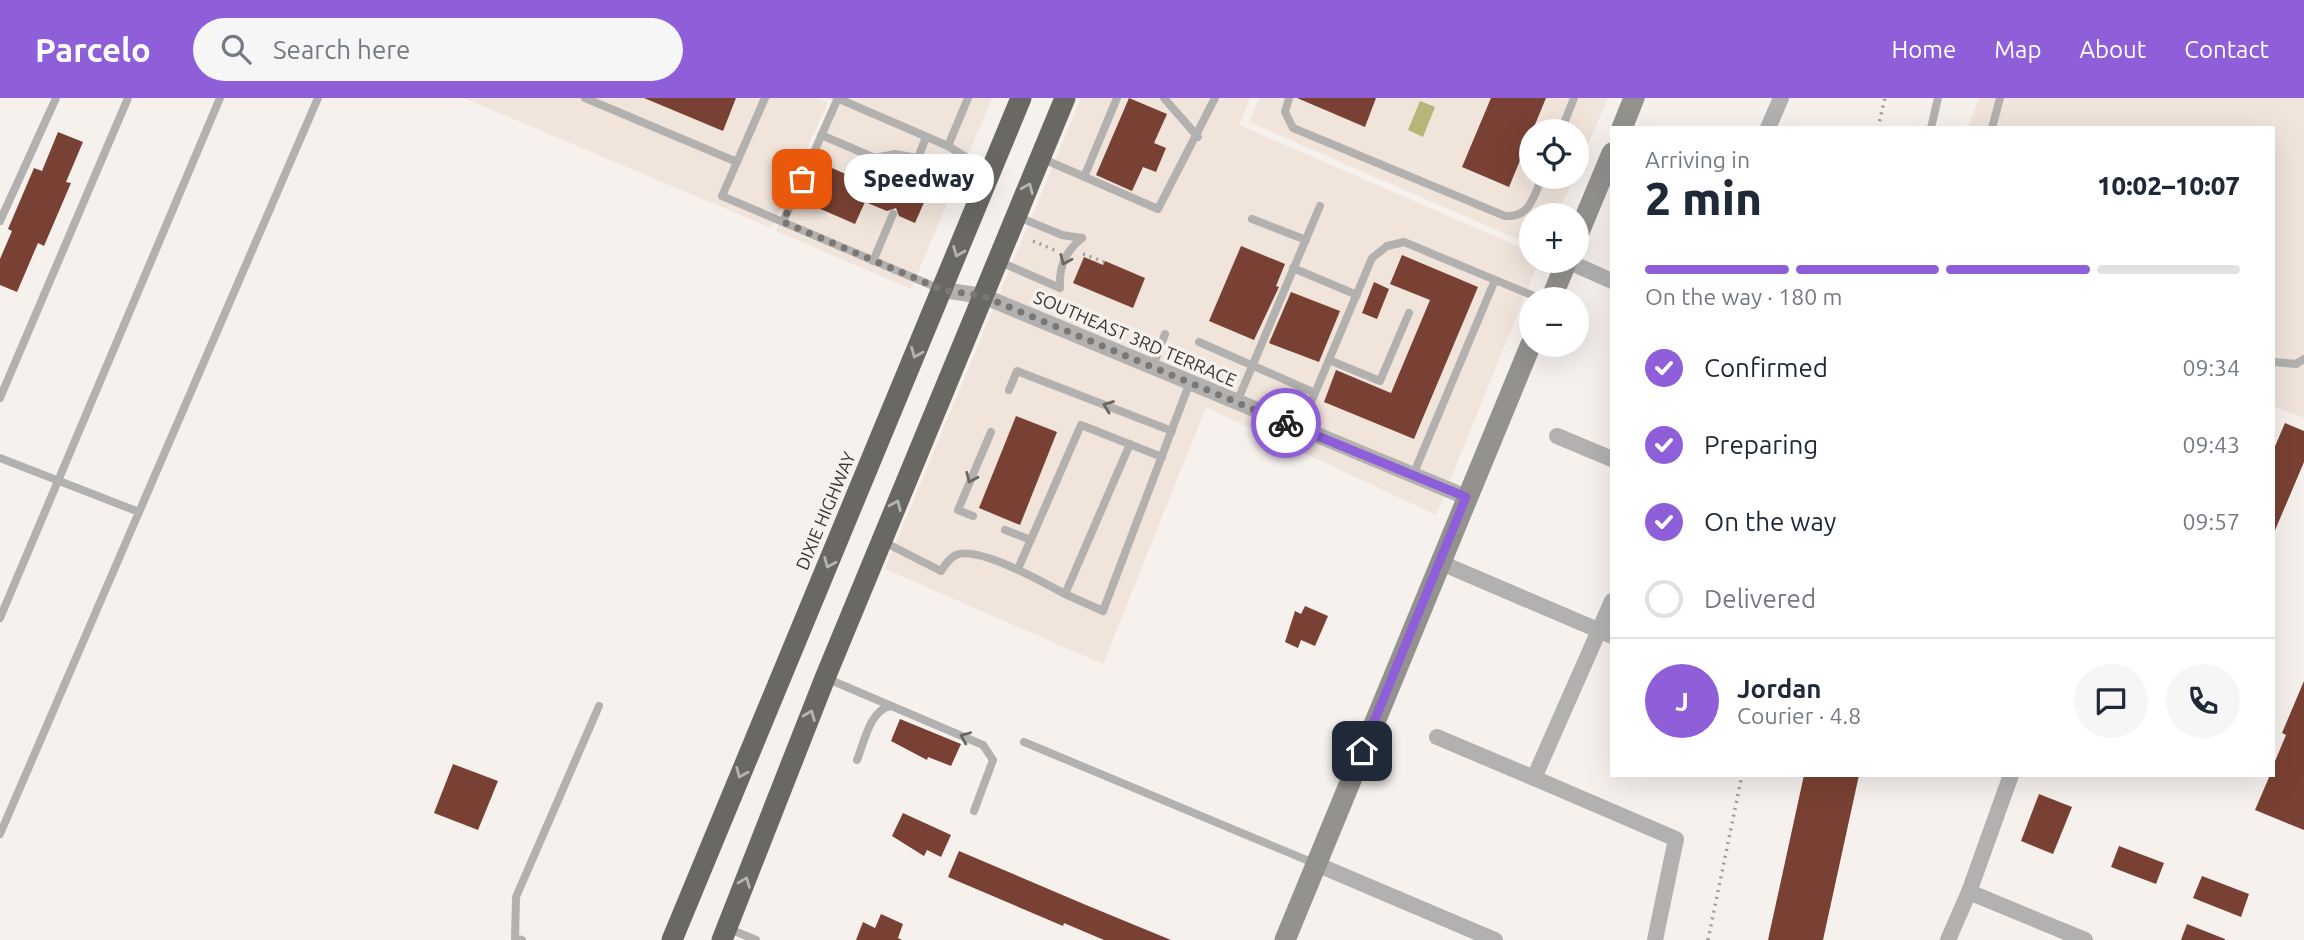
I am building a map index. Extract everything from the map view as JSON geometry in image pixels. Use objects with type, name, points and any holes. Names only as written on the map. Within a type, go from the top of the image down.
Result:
[{"type":"highway","name":"DIXIE HIGHWAY","points":[[672,940],[1021,98]]},
{"type":"highway","points":[[725,934],[825,678],[1065,98]]},
{"type":"main road","points":[[1623,126],[1634,98]]},
{"type":"main road","points":[[1589,208],[1610,158]]},
{"type":"main road","points":[[1285,940],[1525,357]]},
{"type":"street","points":[[1769,126],[1781,98]]},
{"type":"street","points":[[1589,271],[1610,280]]},
{"type":"street","name":"SOUTHEAST 3RD TERRACE","points":[[943,290],[983,296],[1466,497]]},
{"type":"street","points":[[1558,436],[1610,458]]},
{"type":"street","points":[[1439,562],[1605,633]]},
{"type":"street","points":[[1534,778],[1605,633],[1610,610]]},
{"type":"street","points":[[1437,737],[1676,839],[1655,940]]},
{"type":"street","points":[[1948,940],[1969,892],[2006,777]]},
{"type":"street","points":[[1316,864],[1495,940]]},
{"type":"street","points":[[1969,892],[2085,940]]},
{"type":"lane","points":[[0,222],[56,98]]},
{"type":"lane","points":[[0,398],[128,98]]},
{"type":"lane","points":[[0,618],[220,98]]},
{"type":"lane","points":[[0,834],[318,98]]},
{"type":"lane","points":[[585,98],[737,162]]},
{"type":"lane","points":[[765,98],[722,196],[943,290]]},
{"type":"lane","points":[[783,222],[837,98],[948,146],[990,172]]},
{"type":"lane","points":[[948,146],[968,98]]},
{"type":"lane","points":[[1084,177],[1115,98]]},
{"type":"lane","points":[[1164,98],[1198,137]]},
{"type":"lane","points":[[1041,158],[1158,209],[1198,137],[1215,98]]},
{"type":"lane","points":[[1289,98],[1285,112],[1293,128],[1505,216],[1516,217],[1526,211],[1536,189]]},
{"type":"lane","points":[[1566,119],[1574,98]]},
{"type":"lane","points":[[1931,126],[1938,98]]},
{"type":"lane","points":[[1993,126],[2000,98]]},
{"type":"lane","points":[[821,135],[875,158],[895,154],[918,158]]},
{"type":"lane","points":[[910,173],[926,137]]},
{"type":"lane","points":[[1237,402],[1320,206]]},
{"type":"lane","points":[[873,261],[893,214]]},
{"type":"lane","points":[[998,261],[1060,288],[1061,265],[1065,255],[1082,238],[1062,235],[1016,216]]},
{"type":"lane","points":[[1252,219],[1306,240]]},
{"type":"lane","points":[[1300,428],[1372,258],[1387,246],[1404,242],[1519,290]]},
{"type":"lane","points":[[1293,268],[1357,295]]},
{"type":"lane","points":[[1413,475],[1495,280]]},
{"type":"lane","points":[[1329,360],[1380,382],[1409,313]]},
{"type":"lane","points":[[1153,366],[1166,334]]},
{"type":"lane","points":[[1199,342],[1315,393]]},
{"type":"lane","points":[[2275,362],[2296,364],[2304,359]]},
{"type":"lane","points":[[1009,390],[1017,371],[1172,431]]},
{"type":"lane","points":[[881,541],[941,571],[953,556],[965,552],[1018,569],[1103,611],[1190,382]]},
{"type":"lane","points":[[1018,569],[1081,425],[1162,457]]},
{"type":"lane","points":[[973,516],[958,510],[991,432]]},
{"type":"lane","points":[[1065,594],[1130,444]]},
{"type":"lane","points":[[0,458],[139,512]]},
{"type":"lane","points":[[1005,530],[1031,540]]},
{"type":"lane","points":[[825,678],[973,740],[990,752],[992,768],[974,811]]},
{"type":"lane","points":[[515,939],[516,897],[599,706]]},
{"type":"lane","points":[[857,760],[875,715],[883,707],[891,706]]},
{"type":"lane","points":[[1024,742],[1316,864]]},
{"type":"lane","points":[[725,934],[756,940]]},
{"type":"path","points":[[1878,126],[1885,98]]},
{"type":"path","points":[[1033,242],[1060,253]]},
{"type":"path","points":[[1079,260],[1082,253],[1104,262]]},
{"type":"path","points":[[1708,940],[1742,777]]},
{"type":"shaded area","points":[[464,98],[817,98],[828,102],[771,228]]},
{"type":"shaded area","points":[[825,98],[992,98],[911,289],[776,231],[832,101]]},
{"type":"shaded area","points":[[1081,98],[1250,98],[1239,125],[1519,247],[1519,273],[1534,273],[1528,287],[1519,287],[1519,310],[1436,515],[1206,407],[1103,664],[885,569]]},
{"type":"shaded area","points":[[1259,98],[1608,98],[1589,142],[1589,119],[1519,119],[1519,189],[1569,189],[1562,203],[1519,203],[1519,240],[1249,122]]},
{"type":"shaded area","points":[[1979,98],[2304,98],[2304,418],[2275,407],[2275,126],[1969,126]]},
{"type":"shaded area","points":[[1420,101],[1435,107],[1423,137],[1408,130]]},
{"type":"building","points":[[644,98],[736,98],[723,131]]},
{"type":"building","points":[[1129,98],[1167,114],[1154,143],[1166,148],[1156,172],[1143,167],[1132,191],[1096,175]]},
{"type":"building","points":[[1297,98],[1376,98],[1365,127]]},
{"type":"building","points":[[1491,98],[1546,98],[1537,119],[1519,119],[1519,163],[1509,187],[1462,167]]},
{"type":"building","points":[[58,132],[83,142],[66,182],[71,183],[44,246],[38,243],[17,292],[0,285],[0,259],[12,231],[8,229],[34,168],[42,171]]},
{"type":"building","points":[[891,164],[904,170],[908,179],[916,175],[933,182],[915,223],[899,216],[896,208],[887,211],[865,202],[855,224],[809,204],[825,165],[880,189]]},
{"type":"building","points":[[1241,246],[1285,264],[1276,286],[1279,287],[1254,340],[1209,321]]},
{"type":"building","points":[[1402,255],[1478,287],[1414,439],[1324,402],[1336,370],[1391,393],[1430,300],[1390,284]]},
{"type":"building","points":[[1084,257],[1103,265],[1105,261],[1145,278],[1133,308],[1073,283]]},
{"type":"building","points":[[1374,282],[1389,289],[1377,319],[1362,313]]},
{"type":"building","points":[[1291,292],[1340,311],[1319,362],[1269,343]]},
{"type":"building","points":[[1016,416],[1057,432],[1020,525],[979,508]]},
{"type":"building","points":[[2285,423],[2304,431],[2304,462],[2275,530],[2275,446]]},
{"type":"building","points":[[1305,606],[1328,616],[1315,646],[1301,640],[1298,648],[1285,642],[1295,611],[1301,614]]},
{"type":"building","points":[[2304,681],[2304,830],[2255,810],[2269,777],[2275,777],[2275,761],[2286,735],[2282,733]]},
{"type":"building","points":[[900,719],[961,744],[951,766],[928,757],[927,760],[891,741]]},
{"type":"building","points":[[453,764],[498,781],[478,830],[434,813]]},
{"type":"building","points":[[1804,777],[1859,777],[1823,940],[1768,940]]},
{"type":"building","points":[[2039,794],[2072,807],[2053,854],[2021,841]]},
{"type":"building","points":[[903,813],[951,835],[941,857],[927,850],[924,856],[892,836]]},
{"type":"building","points":[[2119,846],[2164,863],[2156,884],[2111,867]]},
{"type":"building","points":[[959,851],[1171,940],[1104,940],[1064,923],[1063,926],[948,877]]},
{"type":"building","points":[[2202,876],[2249,894],[2241,917],[2193,898]]},
{"type":"building","points":[[881,914],[903,924],[898,938],[902,940],[856,940],[863,922],[875,928]]},
{"type":"building","points":[[2187,924],[2225,939],[2225,940],[2181,940]]},
{"type":"way so far","points":[[802,179],[783,222],[943,290],[983,296],[1286,423]]},
{"type":"place","name":"Speedway","points":[[802,179]]},
{"type":"route","points":[[1286,423],[1466,497],[1362,751]]}]
